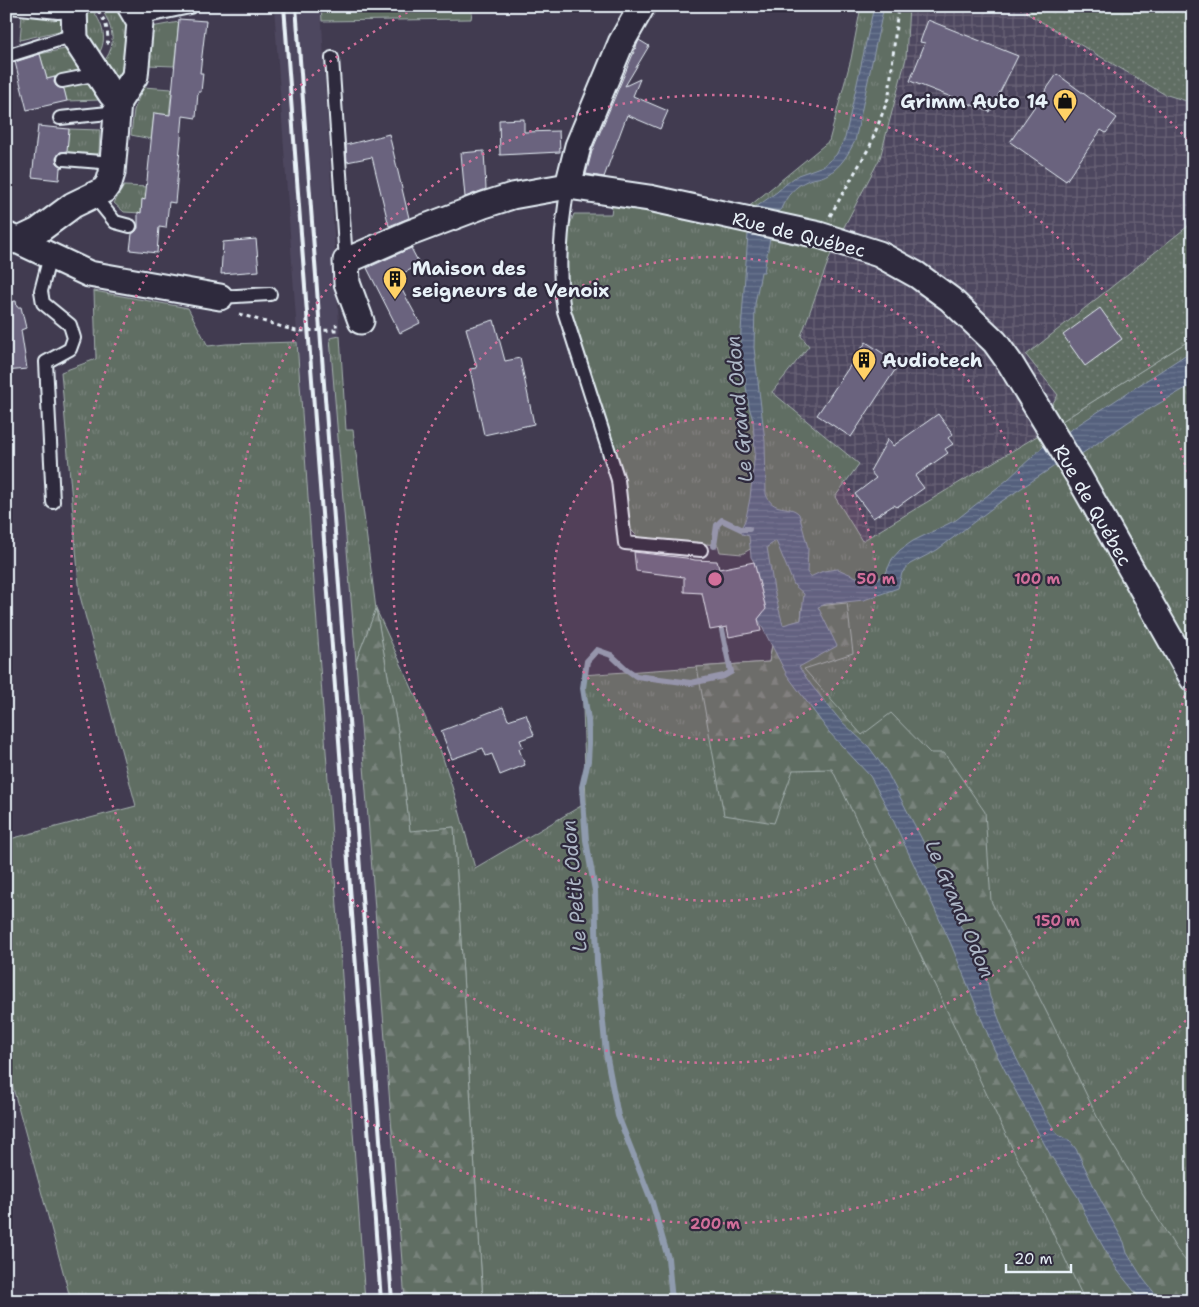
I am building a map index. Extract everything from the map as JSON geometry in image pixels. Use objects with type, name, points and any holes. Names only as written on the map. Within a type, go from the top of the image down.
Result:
[{"type":"street","points":[[568,186],[578,146],[621,43],[642,6]]},
{"type":"street","points":[[12,238],[38,231],[73,205],[104,190],[109,183],[113,163],[118,107],[135,76],[140,28],[134,12]]},
{"type":"street","points":[[74,17],[78,44],[118,107]]},
{"type":"street","name":"Rue de Québec","points":[[346,261],[410,233],[484,205],[512,196],[568,186],[649,198],[748,221],[780,226],[819,235],[879,254],[917,275],[950,299],[995,342],[1010,362],[1050,432],[1078,476],[1193,679]]},
{"type":"street","points":[[12,238],[89,274],[220,297]]},
{"type":"street","points":[[346,261],[347,283],[361,320]]},
{"type":"lane","points":[[10,7],[58,12],[74,17]]},
{"type":"lane","points":[[134,12],[190,7]]},
{"type":"lane","points":[[10,55],[74,17]]},
{"type":"lane","points":[[332,58],[346,261]]},
{"type":"lane","points":[[62,81],[98,74]]},
{"type":"lane","points":[[60,118],[118,107]]},
{"type":"lane","points":[[64,159],[113,163]]},
{"type":"lane","points":[[568,186],[559,265],[560,290],[564,311],[618,480],[625,543],[701,550]]},
{"type":"lane","points":[[94,196],[115,222],[130,226]]},
{"type":"lane","points":[[50,256],[41,291],[43,303],[70,325],[74,338],[70,349],[46,362],[53,502]]},
{"type":"lane","points":[[220,297],[270,294]]},
{"type":"path","points":[[819,235],[870,146],[888,96],[898,6]]},
{"type":"path","points":[[220,297],[230,311],[296,331],[337,330]]},
{"type":"shaded area","points":[[274,6],[321,6],[345,430],[353,430],[356,661],[405,1301],[365,1301]]},
{"type":"shaded area","points":[[909,6],[1031,6],[1028,14],[1164,94],[1193,103],[1193,222],[1026,355],[1058,395],[1051,406],[1062,421],[861,541],[772,392],[809,346],[801,336],[833,248],[880,158]]},
{"type":"green space","points":[[79,6],[90,6],[103,32],[102,46],[95,59],[79,34]]},
{"type":"green space","points":[[115,6],[124,6],[134,21],[128,76],[120,84],[100,66],[109,53],[112,41],[108,20],[104,13]]},
{"type":"green space","points":[[321,6],[473,6],[471,19],[322,21]]},
{"type":"green space","points":[[861,6],[909,6],[906,58],[880,158],[833,248],[801,336],[809,346],[772,392],[859,464],[835,497],[862,541],[1062,421],[1193,338],[1193,1301],[483,1301],[454,827],[410,832],[398,731],[376,610],[356,661],[330,338],[340,336],[346,430],[353,430],[376,609],[441,752],[475,868],[586,803],[582,675],[769,662],[775,628],[757,545],[742,554],[720,552],[718,545],[640,539],[630,529],[622,479],[574,326],[567,292],[566,235],[574,214],[611,214],[613,201],[730,222],[829,141],[851,59]]},
{"type":"green space","points":[[1031,6],[1193,6],[1193,103],[1164,94],[1028,14]]},
{"type":"green space","points":[[22,15],[64,18],[63,30],[20,40]]},
{"type":"green space","points":[[179,22],[174,66],[148,65],[151,27]]},
{"type":"green space","points":[[70,48],[82,69],[47,79],[40,54]]},
{"type":"green space","points":[[91,82],[101,100],[67,101],[63,86]]},
{"type":"green space","points":[[143,87],[172,89],[169,115],[154,113],[151,139],[131,135],[134,110]]},
{"type":"green space","points":[[69,129],[100,130],[99,153],[93,156],[66,155]]},
{"type":"green space","points":[[124,186],[150,187],[148,200],[142,200],[141,213],[124,212],[114,203]]},
{"type":"green space","points":[[1193,222],[1193,338],[1062,421],[1051,406],[1058,395],[1026,355]]},
{"type":"green space","points":[[94,291],[188,308],[208,346],[297,342],[365,1301],[71,1301],[6,1062],[6,840],[136,806],[80,596],[61,372],[96,359]]},
{"type":"green space","points":[[847,603],[853,653],[804,669],[862,735],[891,713],[930,753],[944,753],[985,812],[991,901],[1102,1127],[1177,1250],[1193,1270],[1193,1301],[1085,1301],[832,769],[793,770],[774,823],[724,815],[697,667],[769,662],[775,628],[801,620],[802,607]]},
{"type":"green space","points":[[376,609],[398,731],[410,831],[454,827],[483,1301],[405,1301],[356,661]]},
{"type":"water","points":[[874,6],[884,6],[855,141],[850,151],[833,171],[804,182],[795,189],[785,201],[780,211],[756,207],[798,175],[823,166],[836,155],[845,138]]},
{"type":"water","points":[[748,234],[770,238],[764,272],[761,272],[755,304],[754,348],[765,441],[766,494],[773,504],[791,509],[799,514],[808,548],[807,572],[810,577],[823,571],[838,569],[861,579],[877,579],[886,573],[892,559],[900,550],[913,541],[956,520],[1007,480],[1045,445],[1056,465],[999,503],[937,550],[910,564],[902,573],[898,588],[864,600],[826,604],[818,607],[837,646],[799,667],[840,720],[869,747],[887,772],[952,898],[956,917],[987,980],[990,997],[1006,1038],[1047,1118],[1058,1135],[1069,1140],[1076,1149],[1101,1201],[1124,1242],[1127,1253],[1144,1280],[1161,1301],[1142,1301],[1118,1271],[1105,1250],[1087,1218],[1078,1197],[1051,1156],[993,1047],[951,944],[887,807],[870,776],[829,732],[787,675],[758,619],[762,614],[762,610],[766,608],[751,557],[749,536],[742,534],[741,529],[746,518],[750,498],[755,452],[753,420],[749,407],[740,345]],"holes":[[[776,541],[794,585],[804,594],[801,620],[783,625],[774,590],[767,547]]]},
{"type":"water","points":[[1193,350],[1193,384],[1134,418],[1080,455],[1067,432]]},
{"type":"building","points":[[179,19],[206,21],[200,73],[203,73],[201,92],[198,92],[196,118],[183,116],[175,203],[169,202],[166,228],[159,227],[157,253],[130,250],[132,234],[138,228],[138,212],[141,213],[142,199],[145,200],[154,113],[170,115]]},
{"type":"building","points":[[928,20],[1018,56],[990,112],[910,81],[925,43],[920,42]]},
{"type":"building","points":[[639,40],[649,46],[625,86],[640,79],[633,96],[668,111],[660,129],[627,115],[604,177],[586,174],[592,151]]},
{"type":"building","points":[[40,54],[47,79],[55,77],[54,82],[56,86],[64,89],[67,101],[27,110],[15,62]]},
{"type":"building","name":"Grimm Auto 14","points":[[1057,74],[1117,118],[1106,133],[1101,130],[1066,181],[1010,142]]},
{"type":"building","points":[[524,119],[524,132],[559,131],[560,152],[500,155],[499,120]]},
{"type":"building","points":[[38,126],[69,129],[67,151],[60,152],[56,158],[57,163],[63,167],[60,168],[59,180],[32,177]]},
{"type":"building","points":[[389,134],[409,218],[389,226],[372,157],[347,162],[346,145]]},
{"type":"building","points":[[484,151],[486,189],[465,197],[461,153]]},
{"type":"building","points":[[256,239],[259,271],[221,274],[223,242]]},
{"type":"building","name":"Maison des seigneurs de Venoix","points":[[411,248],[420,265],[395,277],[420,323],[400,333],[367,268]]},
{"type":"building","points":[[16,301],[17,307],[21,307],[26,328],[21,330],[27,369],[6,371],[6,302]]},
{"type":"building","points":[[1100,308],[1122,339],[1085,366],[1063,335]]},
{"type":"building","points":[[494,320],[505,361],[520,358],[534,424],[484,435],[470,369],[477,368],[466,328]]},
{"type":"building","name":"Audiotech","points":[[866,342],[899,364],[851,437],[817,415]]},
{"type":"building","points":[[938,414],[953,434],[948,438],[953,444],[945,449],[948,453],[915,476],[924,488],[897,507],[894,505],[873,518],[855,494],[876,478],[870,471],[888,439],[893,446]]},
{"type":"building","points":[[634,552],[717,561],[719,569],[754,562],[766,609],[758,619],[761,631],[729,637],[727,627],[710,630],[702,593],[684,592],[684,577],[636,571]]},
{"type":"building","points":[[503,707],[508,720],[526,714],[534,735],[520,740],[523,747],[519,749],[525,765],[500,775],[492,754],[486,756],[483,748],[452,759],[441,731]]},
{"type":"waterway","name":"Le Petit Odon","points":[[714,546],[717,525],[722,520],[741,529],[749,529]]},
{"type":"waterway","name":"Le Petit Odon","points":[[672,1301],[668,1258],[652,1202],[618,1116],[606,1053],[597,962],[595,891],[586,840],[582,787],[588,761],[589,743],[588,720],[583,688],[587,661],[597,650],[611,655],[636,676],[691,683],[724,676],[731,672],[722,630]]},
{"type":"railway","points":[[284,6],[381,1301]]},
{"type":"railway","points":[[296,6],[392,1301]]},
{"type":"place","name":"Grimm Auto 14","points":[[1065,122]]},
{"type":"place","name":"Maison des seigneurs de Venoix","points":[[395,300]]},
{"type":"place","name":"Audiotech","points":[[864,381]]},
{"type":"water label","name":"Le Grand Odon","points":[[739,409]]},
{"type":"water label","name":"Le Grand Odon","points":[[960,909]]}]
